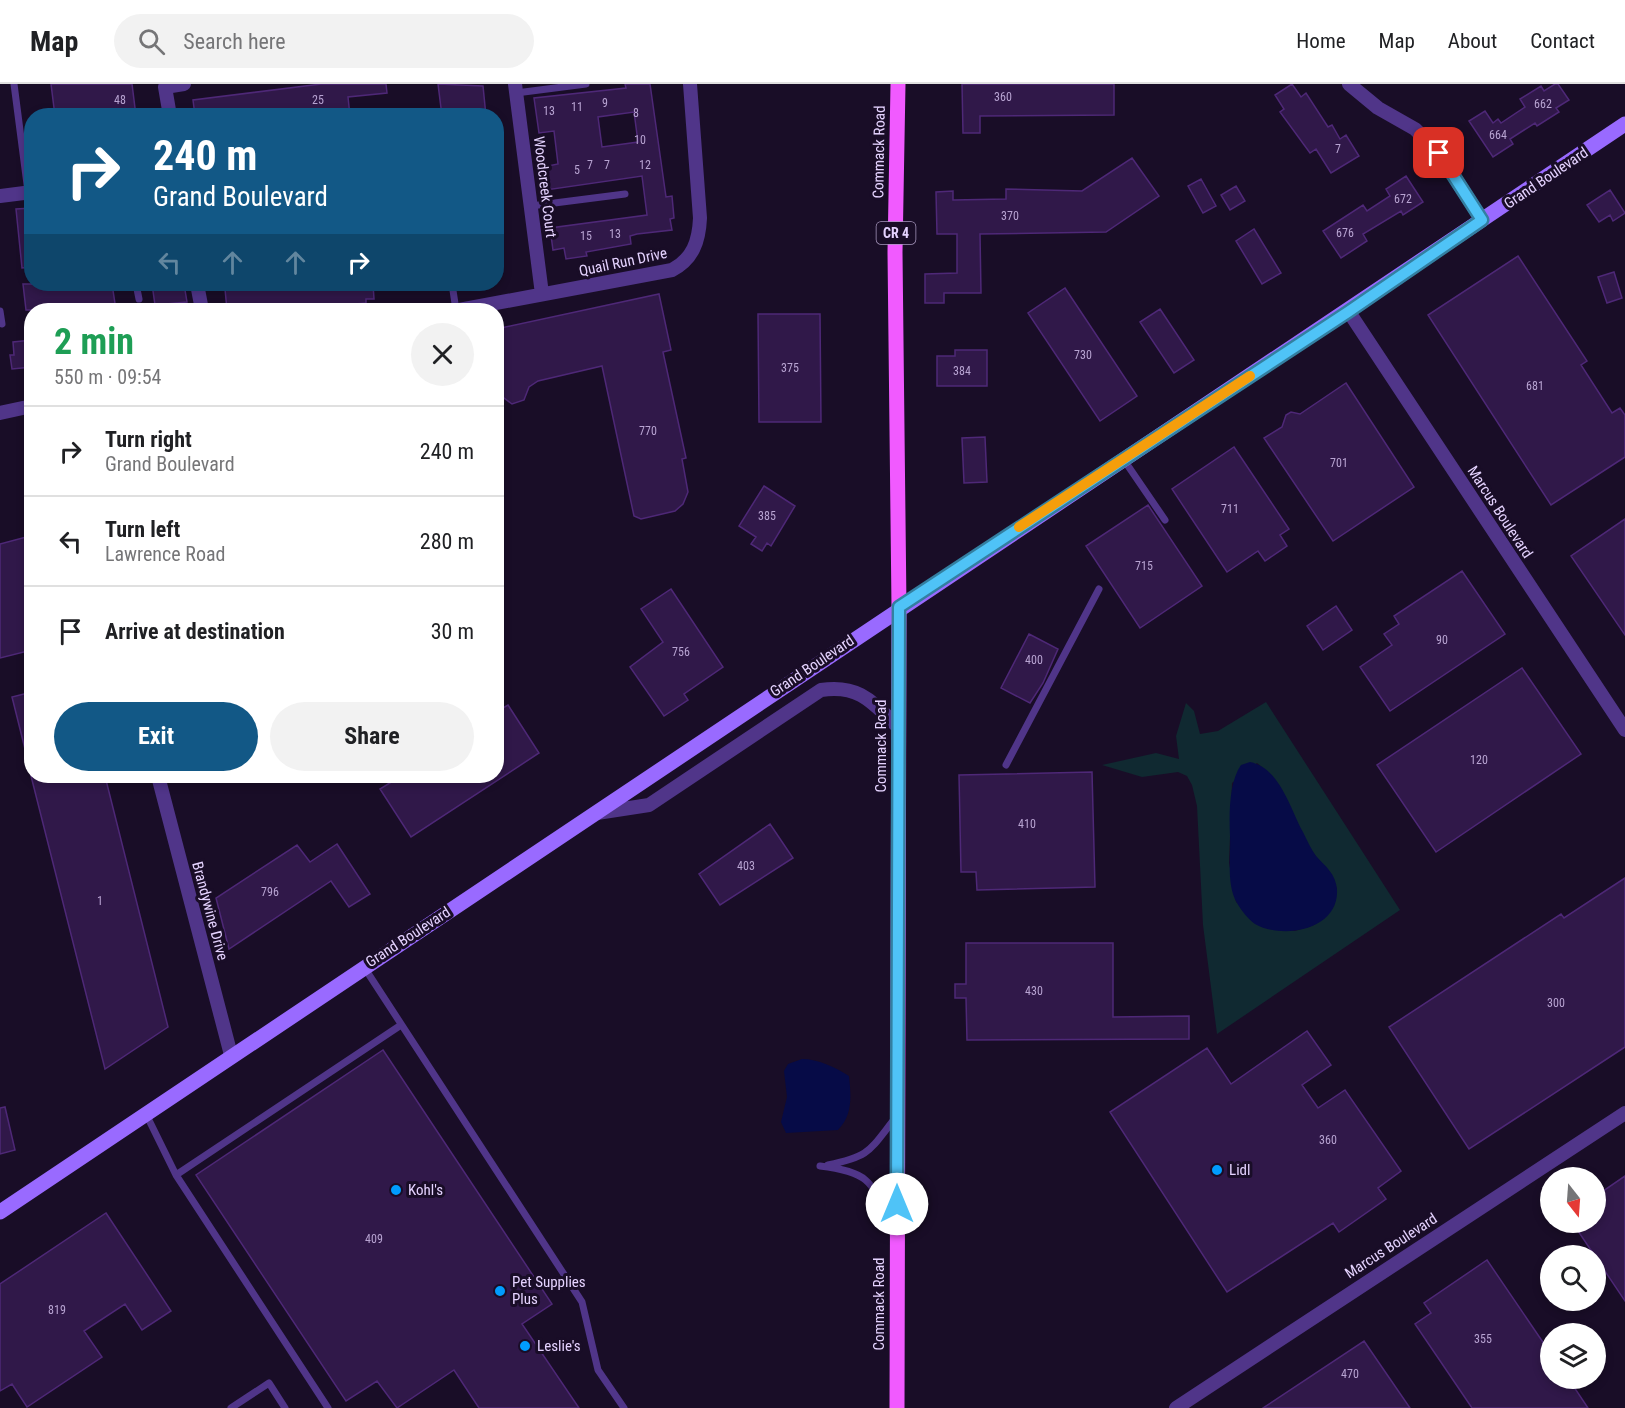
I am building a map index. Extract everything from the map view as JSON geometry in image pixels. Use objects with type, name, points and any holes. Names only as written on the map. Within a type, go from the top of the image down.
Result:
[{"type":"main road","name":"Commack Road","points":[[897,1408],[899,607],[895,252],[898,84]]},
{"type":"street","points":[[169,108],[165,87],[184,84]]},
{"type":"street","name":"Quail Run Drive","points":[[494,303],[672,270],[688,260],[699,234],[700,218],[690,84]]},
{"type":"street","points":[[1349,84],[1378,108],[1415,129],[1439,153],[1482,220]]},
{"type":"street","name":"Woodcreek Court","points":[[516,89],[542,294]]},
{"type":"street","name":"Grand Boulevard","points":[[0,1212],[231,1055],[597,813],[899,607],[1348,312],[1625,124]]},
{"type":"street","points":[[0,196],[24,193]]},
{"type":"street","name":"Marcus Boulevard","points":[[1348,312],[1625,730]]},
{"type":"street","points":[[0,412],[24,408]]},
{"type":"street","points":[[597,813],[649,805],[821,690],[832,688],[857,692],[899,728]]},
{"type":"street","name":"Brandywine Drive","points":[[160,783],[231,1055]]},
{"type":"street","name":"Marcus Boulevard","points":[[1176,1408],[1625,1113]]},
{"type":"lane","points":[[14,84],[24,152]]},
{"type":"lane","points":[[516,89],[586,84]]},
{"type":"lane","points":[[531,206],[625,194]]},
{"type":"lane","points":[[137,291],[139,299]]},
{"type":"lane","points":[[0,311],[2,324]]},
{"type":"lane","points":[[1124,458],[1165,520]]},
{"type":"lane","points":[[1006,765],[1099,589]]},
{"type":"lane","points":[[364,967],[582,1302],[598,1370],[624,1408]]},
{"type":"lane","points":[[176,1175],[401,1025]]},
{"type":"lane","points":[[146,1114],[176,1175],[328,1408]]},
{"type":"lane","points":[[897,1115],[871,1149],[860,1158],[820,1166],[851,1170],[868,1180],[897,1241]]},
{"type":"lane","points":[[231,1408],[269,1383],[285,1408]]},
{"type":"shaded area","points":[[1266,702],[1400,910],[1217,1034],[1203,925],[1197,806],[1192,785],[1187,776],[1178,772],[1142,777],[1102,765],[1156,753],[1179,759],[1176,736],[1186,703],[1194,711],[1200,734],[1218,731]],"holes":[[[1257,763],[1268,773],[1283,795],[1307,843],[1331,873],[1337,889],[1314,925],[1295,931],[1270,929],[1236,902],[1229,863],[1232,783]]]},
{"type":"shaded area","points":[[1250,762],[1269,772],[1277,781],[1312,850],[1335,879],[1337,890],[1335,904],[1329,914],[1319,923],[1307,928],[1280,931],[1255,924],[1243,912],[1234,896],[1230,870],[1231,799],[1237,772],[1241,765]]},
{"type":"shaded area","points":[[802,1059],[826,1064],[849,1076],[849,1112],[838,1130],[786,1133],[781,1122],[787,1097],[784,1071],[788,1064]]},
{"type":"building","points":[[51,84],[132,84],[135,108],[54,108]]},
{"type":"building","points":[[321,84],[386,84],[387,93],[348,97],[349,108],[194,108],[193,100]]},
{"type":"building","points":[[438,84],[483,86],[485,108],[441,108]]},
{"type":"building","points":[[625,84],[650,84],[666,197],[672,196],[674,218],[670,219],[672,230],[637,234],[630,236],[631,244],[586,252],[587,256],[566,259],[564,248],[553,250],[550,228],[647,215],[642,176],[546,190],[543,167],[558,164],[554,131],[539,133],[534,98],[626,88]],"holes":[[[634,112],[638,142],[602,147],[598,117]]]},
{"type":"building","points":[[962,84],[1114,84],[1114,115],[980,116],[980,133],[963,133]]},
{"type":"building","points":[[1292,84],[1301,97],[1306,93],[1328,127],[1332,125],[1340,139],[1346,135],[1359,156],[1331,173],[1316,149],[1310,153],[1280,112],[1284,109],[1275,95]]},
{"type":"building","points":[[1558,84],[1569,100],[1556,108],[1559,112],[1537,126],[1535,123],[1510,139],[1513,144],[1493,157],[1469,121],[1485,111],[1493,123],[1498,119],[1501,123],[1525,107],[1520,99],[1541,86],[1544,91]]},
{"type":"building","points":[[1132,158],[1159,196],[1106,232],[980,234],[981,293],[944,293],[944,303],[925,303],[925,274],[957,273],[957,234],[937,234],[936,192],[953,191],[953,200],[1006,199],[1006,189],[1082,191]]},
{"type":"building","points":[[1406,176],[1423,202],[1403,215],[1401,211],[1363,234],[1367,241],[1341,258],[1323,231],[1363,205],[1367,211],[1390,196],[1386,189]]},
{"type":"building","points":[[1201,179],[1216,206],[1203,213],[1188,186]]},
{"type":"building","points":[[1236,186],[1245,201],[1230,210],[1221,195]]},
{"type":"building","points":[[1610,190],[1625,213],[1613,221],[1610,215],[1599,222],[1587,205]]},
{"type":"building","points":[[24,208],[24,268],[22,268],[16,209]]},
{"type":"building","points":[[1254,229],[1281,273],[1262,284],[1236,241]]},
{"type":"building","points":[[1518,256],[1587,361],[1581,365],[1612,413],[1620,408],[1625,415],[1625,457],[1551,505],[1428,315]]},
{"type":"building","points":[[1614,272],[1622,298],[1607,303],[1598,277]]},
{"type":"building","points":[[23,284],[24,291],[113,291],[115,303],[25,303]]},
{"type":"building","points":[[1065,288],[1137,396],[1100,421],[1028,313]]},
{"type":"building","points":[[153,291],[185,291],[187,302],[155,303]]},
{"type":"building","points":[[225,291],[373,291],[374,299],[366,299],[366,303],[226,303]]},
{"type":"building","points":[[659,294],[671,350],[663,352],[686,458],[682,459],[688,492],[683,504],[675,511],[641,519],[634,516],[602,366],[538,381],[529,387],[524,400],[512,404],[504,398],[504,327]]},
{"type":"building","points":[[1160,309],[1194,360],[1174,373],[1140,322]]},
{"type":"building","points":[[758,314],[820,314],[821,422],[759,422]]},
{"type":"building","points":[[24,341],[24,368],[12,369],[10,355],[14,355],[13,342]]},
{"type":"building","points":[[955,350],[987,350],[987,386],[937,386],[937,356],[955,356]]},
{"type":"building","points":[[1346,383],[1414,487],[1333,541],[1264,438],[1282,427],[1286,415],[1291,412],[1300,414]]},
{"type":"building","points":[[985,437],[987,482],[964,483],[962,438]]},
{"type":"building","points":[[1234,447],[1289,529],[1280,535],[1287,546],[1265,561],[1258,551],[1227,572],[1172,489]]},
{"type":"building","points":[[764,486],[795,506],[771,546],[767,543],[762,551],[751,544],[756,537],[739,526]]},
{"type":"building","points":[[1148,505],[1202,586],[1140,628],[1086,546]]},
{"type":"building","points":[[1625,519],[1625,635],[1571,556]]},
{"type":"building","points":[[24,538],[24,652],[0,658],[0,544]]},
{"type":"building","points":[[1462,571],[1505,634],[1390,711],[1360,667],[1392,645],[1384,634],[1399,624],[1394,616]]},
{"type":"building","points":[[671,589],[723,667],[684,694],[688,700],[664,716],[630,667],[663,642],[641,609]]},
{"type":"building","points":[[1336,606],[1352,630],[1323,650],[1307,626]]},
{"type":"building","points":[[1029,634],[1058,649],[1043,683],[1030,703],[1001,688]]},
{"type":"building","points":[[1522,668],[1581,754],[1436,852],[1377,765]]},
{"type":"building","points":[[24,694],[24,745],[12,697]]},
{"type":"building","points":[[508,705],[539,753],[504,776],[504,707]]},
{"type":"building","points":[[1092,772],[1095,887],[977,890],[976,872],[961,872],[959,775]]},
{"type":"building","points":[[33,783],[107,783],[168,1027],[105,1069]]},
{"type":"building","points":[[390,783],[493,783],[411,837],[380,789]]},
{"type":"building","points":[[770,824],[793,858],[720,905],[699,874]]},
{"type":"building","points":[[337,844],[370,894],[349,907],[331,881],[229,949],[216,898],[297,845],[310,862]]},
{"type":"building","points":[[1625,878],[1625,1047],[1469,1149],[1389,1027],[1561,914],[1564,918]]},
{"type":"building","points":[[966,943],[1113,943],[1113,1017],[1189,1016],[1189,1039],[967,1040],[966,998],[955,998],[955,984],[966,984]]},
{"type":"building","name":"Lidl","points":[[1307,1031],[1331,1065],[1302,1085],[1318,1108],[1345,1090],[1401,1171],[1378,1188],[1386,1199],[1339,1232],[1333,1223],[1227,1292],[1110,1112],[1207,1048],[1231,1084]]},
{"type":"building","points":[[383,1050],[552,1304],[522,1324],[579,1408],[479,1408],[454,1370],[397,1408],[377,1381],[346,1401],[196,1175]]},
{"type":"building","points":[[5,1107],[15,1150],[0,1154],[0,1108]]},
{"type":"building","points":[[1625,1176],[1625,1301],[1606,1273],[1606,1245],[1587,1245],[1579,1233],[1606,1233],[1606,1189]]},
{"type":"building","points":[[106,1213],[171,1311],[142,1330],[125,1304],[84,1331],[102,1357],[27,1407],[12,1384],[0,1391],[0,1284]]},
{"type":"building","points":[[1487,1260],[1540,1338],[1540,1389],[1575,1389],[1588,1408],[1472,1408],[1415,1324],[1431,1313],[1424,1303]]},
{"type":"building","points":[[1364,1341],[1410,1408],[1263,1408]]},
{"type":"slow traffic","points":[[1019,527],[1250,376]]},
{"type":"place","name":"Lidl","points":[[1217,1170]]},
{"type":"place","name":"Kohl's","points":[[396,1190]]},
{"type":"place","name":"Pet Supplies Plus","points":[[500,1291]]},
{"type":"place","name":"Leslie's","points":[[525,1346]]},
{"type":"route","points":[[897,1204],[899,607],[1348,312],[1482,220],[1439,153]]}]
